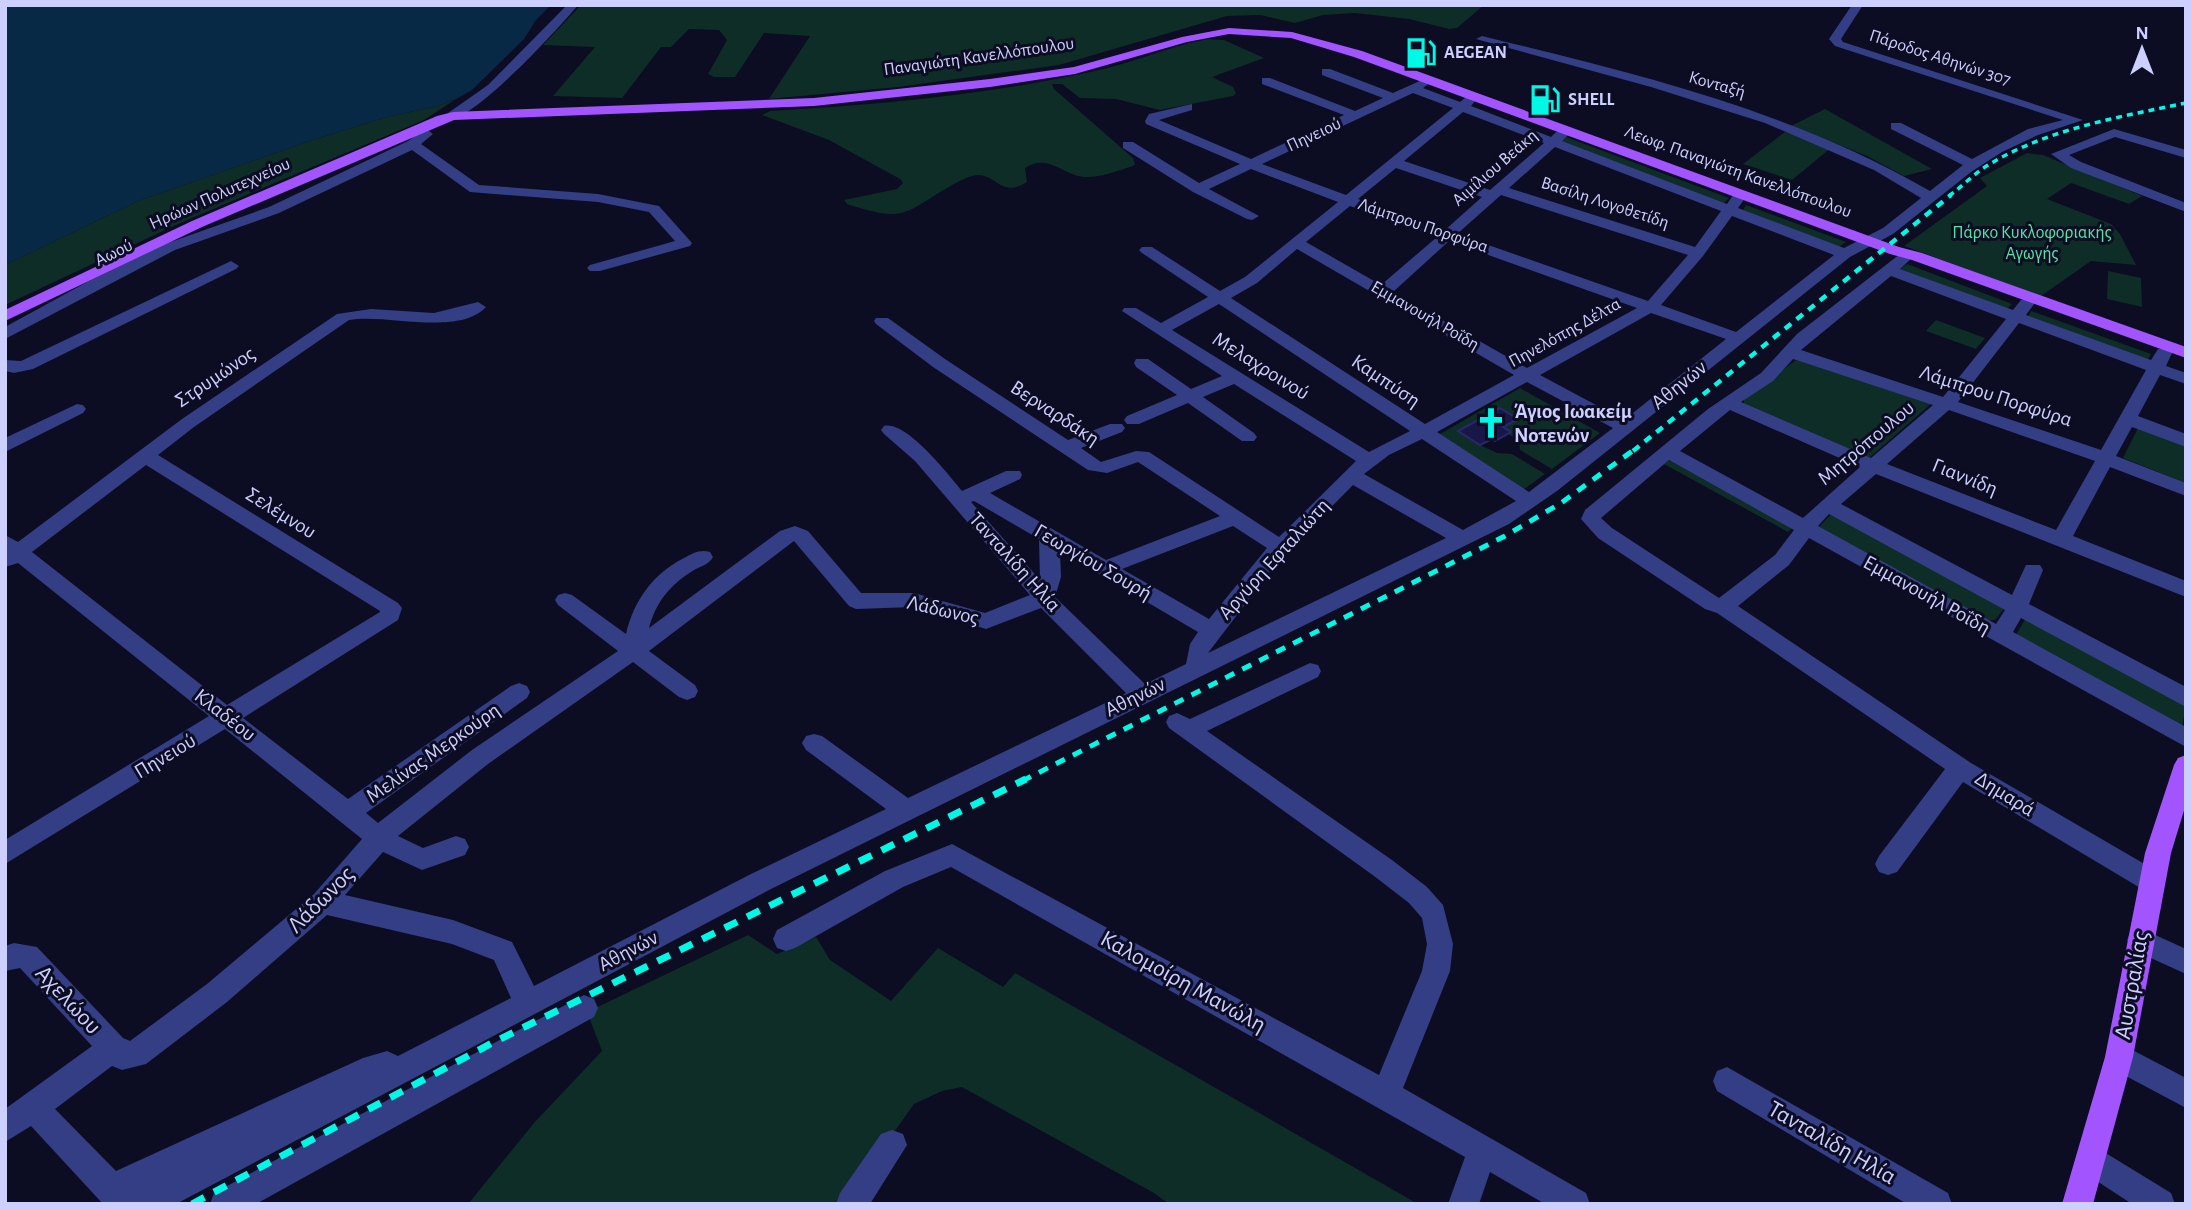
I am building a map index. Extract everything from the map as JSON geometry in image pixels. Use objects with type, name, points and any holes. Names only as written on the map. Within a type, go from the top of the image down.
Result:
[{"type":"main road","name":"Παναγιώτη Κανελλόπουλου","points":[[608,110],[823,96],[1006,76],[1083,63],[1190,33],[1249,27],[1284,29],[1334,40],[1508,103],[1569,129]]},
{"type":"main road","name":"Παναγιώτη Κανελλόπουλου","points":[[453,116],[805,103],[977,85],[1066,72],[1196,36],[1244,31],[1312,39],[1429,80],[1469,102],[1569,129]]},
{"type":"main road","name":"Ηρώων Πολυτεχνείου","points":[[5,316],[172,236],[453,116]]},
{"type":"main road","name":"Λεωφ. Παναγιώτη Κανελλόπουλου","points":[[1569,129],[1900,254]]},
{"type":"main road","points":[[1900,254],[2022,310]]},
{"type":"main road","points":[[1900,254],[1917,256],[2186,353]]},
{"type":"main road","points":[[2160,360],[2186,360]]},
{"type":"main road","name":"Αυστραλίας","points":[[2077,1204],[2119,1057],[2151,881],[2186,765]]},
{"type":"street","points":[[453,116],[492,88],[573,5]]},
{"type":"street","name":"Πάροδος Αθηνών 307","points":[[1857,5],[1847,18],[1842,33],[1835,39],[1839,44],[2077,120]]},
{"type":"street","name":"Κονταξή","points":[[1482,38],[1771,120],[1873,162],[1930,197]]},
{"type":"street","points":[[1326,72],[1393,97]]},
{"type":"street","name":"Πηνειού","points":[[1198,189],[1429,80]]},
{"type":"street","points":[[1266,81],[1355,115]]},
{"type":"street","points":[[1412,88],[1469,102],[1554,142],[1845,254]]},
{"type":"street","points":[[1160,330],[1242,286],[1469,102]]},
{"type":"street","name":"Λάμπρου Πορφύρα","points":[[1188,107],[1154,117],[1151,121],[1250,164],[1738,338]]},
{"type":"street","name":"Αθηνών","points":[[144,1204],[695,915],[1141,694],[1463,539],[1530,501],[1845,254],[1888,231],[1972,164],[2018,138],[2077,120]]},
{"type":"street","points":[[1896,126],[1972,164]]},
{"type":"street","points":[[420,128],[426,134],[413,144],[475,188],[598,198],[654,209],[685,243],[595,268]]},
{"type":"street","name":"Αιμίλιου Βεάκη","points":[[1384,291],[1569,129]]},
{"type":"street","points":[[2186,154],[2114,133],[2060,152],[2059,155],[2186,208]]},
{"type":"street","name":"Αωού","points":[[5,334],[95,284],[170,247],[267,213],[413,144]]},
{"type":"street","points":[[1128,145],[1198,189],[1252,216]]},
{"type":"street","name":"Βασίλη Λογοθετίδη","points":[[1395,163],[1698,253]]},
{"type":"street","name":"Πηνελόπης Δέλτα","points":[[1368,460],[1528,376],[1649,308],[1665,294],[1741,194]]},
{"type":"street","name":"Εμμανουήλ Ροΐδη","points":[[1297,243],[1528,376],[1626,428]]},
{"type":"street","name":"Καμπύση","points":[[1147,250],[1422,433],[1530,501]]},
{"type":"street","points":[[1900,254],[1889,270],[1789,352],[1767,377],[1728,403],[1592,515],[1591,519],[1605,533],[1712,604],[1723,606],[1939,751],[1962,770]]},
{"type":"street","points":[[5,365],[14,368],[23,366],[231,266]]},
{"type":"street","points":[[1889,270],[2022,310],[2160,360],[2186,379]]},
{"type":"street","name":"Στρυμώνος","points":[[9,552],[343,317],[363,312],[457,316],[478,307]]},
{"type":"street","name":"Μητρόπουλου","points":[[1723,606],[1782,560],[1816,515],[1947,403],[2022,310]]},
{"type":"street","name":"Μελαχροινού","points":[[1130,311],[1368,460]]},
{"type":"street","name":"Βερναρδάκη","points":[[882,321],[956,375],[1102,469],[1133,456],[1142,456],[1280,547]]},
{"type":"street","name":"Λάμπρου Πορφύρα","points":[[1789,352],[2106,458],[2186,490]]},
{"type":"street","points":[[2061,539],[2160,360]]},
{"type":"street","points":[[1142,363],[1248,437]]},
{"type":"street","points":[[1067,447],[1236,377]]},
{"type":"street","name":"Γιαννίδη","points":[[1728,403],[1875,466],[2130,564],[2186,590]]},
{"type":"street","points":[[5,446],[77,409]]},
{"type":"street","points":[[2128,419],[2186,441]]},
{"type":"street","name":"Τανταλίδη Ηλία","points":[[890,430],[967,496],[1044,598],[1141,694]]},
{"type":"street","name":"Εμμανουήλ Ροΐδη","points":[[1668,452],[2186,738]]},
{"type":"street","name":"Σελέμνου","points":[[144,455],[392,611]]},
{"type":"street","name":"Αργύρη Εφταλιώτη","points":[[1196,668],[1198,650],[1211,630],[1280,547],[1368,460]]},
{"type":"street","points":[[967,496],[1013,475]]},
{"type":"street","points":[[1351,475],[1463,539]]},
{"type":"street","name":"Γεωργίου Σουρή","points":[[967,496],[1049,536],[1211,630]]},
{"type":"street","points":[[1828,505],[2186,698]]},
{"type":"street","points":[[1104,568],[1234,518]]},
{"type":"street","name":"Λάδωνος","points":[[113,1048],[122,1056],[143,1049],[259,959],[323,902],[379,838],[405,814],[460,772],[634,651],[791,534],[801,536],[853,598],[862,603],[914,600],[986,621],[1044,598]]},
{"type":"street","points":[[1044,598],[1050,584],[1049,536]]},
{"type":"street","name":"Κλαδέου","points":[[9,552],[228,717],[379,838],[422,859],[456,847]]},
{"type":"street","points":[[634,651],[642,615],[652,597],[675,573],[703,557]]},
{"type":"street","points":[[2000,636],[2017,607],[2033,570]]},
{"type":"street","points":[[565,600],[687,691]]},
{"type":"street","name":"Πηνειού","points":[[5,853],[387,619],[392,611]]},
{"type":"street","points":[[1310,671],[1183,726],[1418,895],[1429,906],[1437,923],[1439,958],[1432,984],[1386,1094]]},
{"type":"street","name":"Μελίνας Μερκούρη","points":[[347,813],[519,692]]},
{"type":"street","points":[[814,743],[906,810]]},
{"type":"street","name":"Δημαρά","points":[[1888,864],[1954,775],[1962,770],[2151,881]]},
{"type":"street","name":"Καλομοίρη Μανώλη","points":[[786,939],[894,879],[952,855],[1386,1094],[1575,1204]]},
{"type":"street","points":[[323,902],[453,932],[503,951],[514,969],[527,1004]]},
{"type":"street","points":[[2140,940],[2186,962]]},
{"type":"street","name":"Αχελώου","points":[[13,956],[113,1048]]},
{"type":"street","points":[[248,1199],[584,1008]]},
{"type":"street","points":[[5,1127],[113,1048]]},
{"type":"street","points":[[2119,1057],[2186,1094]]},
{"type":"street","points":[[32,1107],[118,1196],[373,1068],[387,1065],[399,1070]]},
{"type":"street","name":"Τανταλίδη Ηλία","points":[[1727,1081],[1937,1204]]},
{"type":"street","points":[[851,1204],[892,1145]]},
{"type":"street","points":[[1463,1204],[1483,1150]]},
{"type":"street","points":[[2091,1160],[2160,1204]]},
{"type":"green space","points":[[581,5],[1484,5],[1457,28],[1449,29],[1409,19],[1355,13],[1323,15],[1295,23],[1260,15],[1227,16],[1059,65],[898,87],[769,99],[810,36],[764,33],[735,77],[714,77],[708,74],[727,40],[719,30],[689,29],[671,47],[661,47],[622,98],[553,96],[595,47],[543,45]]},
{"type":"green space","points":[[1209,39],[1224,40],[1264,58],[1212,77],[1233,87],[1236,93],[1233,96],[1160,110],[1116,99],[1080,98],[1062,84],[1052,84],[1054,89],[1133,158],[1133,166],[1084,177],[1048,164],[1033,164],[1025,168],[1027,182],[1011,188],[977,175],[952,185],[913,209],[893,214],[867,210],[847,204],[844,200],[897,189],[903,183],[900,179],[829,140],[762,115],[770,111],[850,106],[1011,87],[1105,69]]},
{"type":"green space","points":[[456,99],[424,120],[178,224],[5,305],[5,265],[138,201],[313,140]]},
{"type":"green space","points":[[1825,109],[1932,169],[1904,176],[1867,156],[1791,126]]},
{"type":"green space","points":[[1785,132],[1832,147],[1792,180],[1743,164]]},
{"type":"green space","points":[[1566,137],[1729,198],[1724,203],[1561,141]]},
{"type":"green space","name":"Πάρκο Κυκλοφοριακής Αγωγής","points":[[2027,153],[2043,155],[2142,196],[2129,204],[2071,183],[2047,199],[2111,224],[2120,234],[2136,265],[2091,261],[2041,296],[1904,246],[1987,186],[1980,178]]},
{"type":"green space","points":[[1746,205],[1846,242],[1839,247],[1743,210]]},
{"type":"green space","points":[[1907,264],[2012,304],[2007,309],[1900,269]]},
{"type":"green space","points":[[2108,271],[2141,278],[2142,307],[2107,299]]},
{"type":"green space","points":[[2031,311],[2151,354],[2147,361],[2028,317]]},
{"type":"green space","points":[[1936,320],[1985,338],[1976,349],[1926,331]]},
{"type":"green space","points":[[1796,360],[1932,403],[1869,458],[1744,404],[1744,398]]},
{"type":"green space","points":[[1520,388],[1600,433],[1552,469],[1520,450],[1519,441],[1503,427],[1518,419],[1500,408],[1459,430],[1480,445],[1497,453],[1512,454],[1545,474],[1523,490],[1435,437]]},
{"type":"green space","points":[[2138,428],[2186,446],[2186,483],[2123,458]]},
{"type":"green space","points":[[1669,460],[1792,528],[1788,532],[1664,464]]},
{"type":"green space","points":[[1833,512],[2006,606],[1995,620],[1987,620],[1818,528]]},
{"type":"green space","points":[[2026,618],[2186,704],[2182,728],[2015,636]]},
{"type":"green space","points":[[748,935],[777,954],[816,937],[830,960],[891,1001],[938,948],[1003,987],[1015,973],[1418,1204],[1169,1204],[1154,1193],[962,1087],[942,1091],[914,1104],[843,1204],[468,1204],[534,1123],[602,1051],[587,1012]]},
{"type":"water","points":[[5,5],[551,5],[536,20],[524,39],[472,90],[456,99],[313,140],[138,201],[5,265]]},
{"type":"building","name":"Άγιος Ιωακείμ Νοτενών","points":[[1500,408],[1518,419],[1503,427],[1511,432],[1495,441],[1492,439],[1480,445],[1458,431]]},
{"type":"railway","points":[[1949,196],[1982,169],[2029,144],[2081,127],[2186,103]]},
{"type":"railway","points":[[1633,451],[1951,195]]},
{"type":"railway","points":[[1024,780],[1505,536],[1561,503],[1635,449]]},
{"type":"railway","points":[[192,1204],[492,1043],[1024,780]]},
{"type":"place","name":"AEGEAN","points":[[1421,53]]},
{"type":"place","name":"SHELL","points":[[1545,100]]},
{"type":"place","name":"Άγιος Ιωακείμ Νοτενών","points":[[1491,423]]}]
